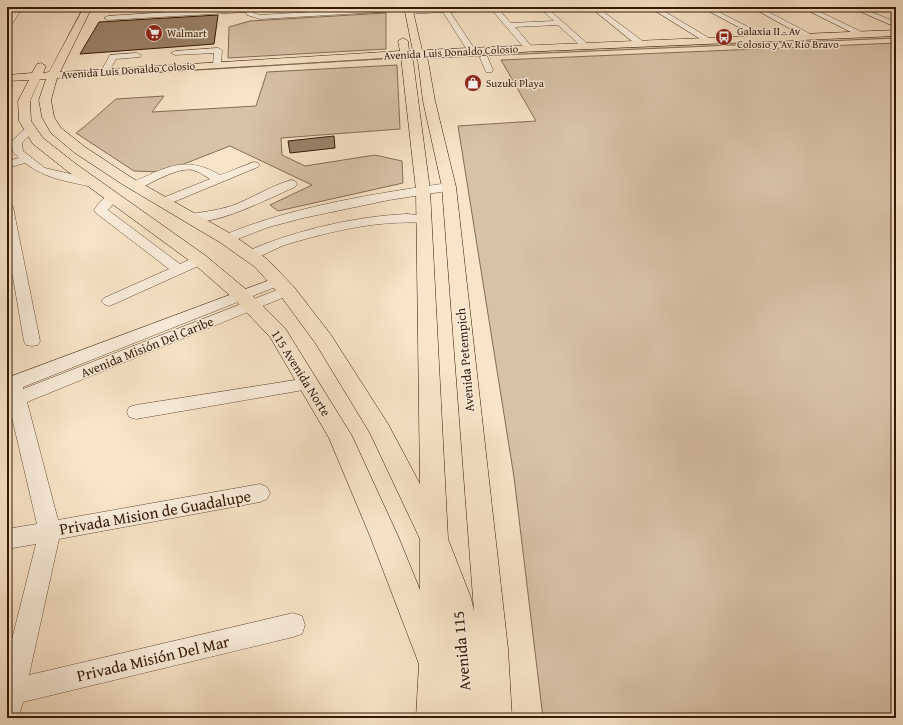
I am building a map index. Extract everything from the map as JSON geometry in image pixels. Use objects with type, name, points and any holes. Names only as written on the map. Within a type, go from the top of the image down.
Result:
[{"type":"main road","name":"115 Avenida Norte","points":[[88,7],[43,78],[24,101],[25,121],[30,130],[44,145],[92,183],[200,260],[246,300],[278,333],[340,436],[384,536],[435,664]]},
{"type":"main road","points":[[397,8],[400,21]]},
{"type":"main road","name":"Avenida Petempich","points":[[408,10],[414,57],[423,190],[434,539],[435,664]]},
{"type":"main road","name":"Avenida Luis Donaldo Colosio","points":[[43,78],[414,57],[472,51],[896,33]]},
{"type":"main road","name":"Avenida Petempich","points":[[402,34],[414,57],[429,101],[449,187],[492,649],[495,718]]},
{"type":"main road","name":"Avenida Luis Donaldo Colosio","points":[[7,83],[106,71],[217,64],[414,57],[484,58],[896,40]]},
{"type":"main road","name":"115 Avenida Norte","points":[[46,56],[43,78],[45,100],[48,118],[56,130],[80,150],[135,186],[227,239],[251,255],[261,263],[282,286],[324,340],[380,430],[434,539]]},
{"type":"main road","points":[[158,230],[190,218]]},
{"type":"main road","name":"Avenida 115","points":[[434,539],[456,598],[463,632],[466,718]]},
{"type":"main road","name":"Avenida 115","points":[[433,718],[435,664]]},
{"type":"street","points":[[7,25],[20,7]]},
{"type":"street","points":[[143,16],[147,7]]},
{"type":"street","points":[[493,7],[529,48]]},
{"type":"street","points":[[408,10],[445,10],[498,7]]},
{"type":"street","points":[[542,7],[586,46]]},
{"type":"street","points":[[593,7],[641,44]]},
{"type":"street","points":[[643,7],[698,42]]},
{"type":"street","points":[[652,7],[710,41]]},
{"type":"street","points":[[704,7],[766,38]]},
{"type":"street","points":[[754,7],[812,37]]},
{"type":"street","points":[[853,7],[896,25]]},
{"type":"street","points":[[890,7],[896,9]]},
{"type":"street","points":[[111,12],[108,18],[143,16],[185,10],[251,8],[249,14],[260,17],[397,8]]},
{"type":"street","points":[[795,11],[807,8],[862,34]]},
{"type":"street","points":[[445,10],[472,51]]},
{"type":"street","points":[[767,13],[781,12]]},
{"type":"street","points":[[7,15],[15,14]]},
{"type":"street","points":[[509,25],[559,23]]},
{"type":"street","points":[[175,53],[218,50],[217,64]]},
{"type":"street","points":[[106,71],[113,57],[137,55]]},
{"type":"street","points":[[484,58],[489,70]]},
{"type":"street","points":[[30,130],[16,142],[18,152],[26,160],[41,170],[52,174],[92,183]]},
{"type":"street","points":[[7,165],[26,160]]},
{"type":"street","points":[[164,202],[254,164]]},
{"type":"street","points":[[135,186],[180,168],[189,166],[196,167],[219,180]]},
{"type":"street","points":[[190,218],[208,216],[236,209],[291,184]]},
{"type":"street","points":[[227,239],[255,227],[282,218],[378,198],[449,187]]},
{"type":"street","points":[[113,197],[100,210],[180,270]]},
{"type":"street","points":[[378,198],[384,218]]},
{"type":"street","points":[[7,207],[32,341]]},
{"type":"street","points":[[251,255],[284,241],[384,218],[405,217],[424,219]]},
{"type":"street","points":[[110,301],[200,260]]},
{"type":"street","name":"Avenida Misión Del Caribe","points":[[11,393],[282,286]]},
{"type":"street","points":[[136,412],[309,384]]},
{"type":"street","points":[[9,699],[50,531],[11,393]]},
{"type":"street","name":"Privada Mision de Guadalupe","points":[[7,539],[260,493]]},
{"type":"street","name":"Privada Misión Del Mar","points":[[9,699],[293,625]]},
{"type":"shaded area","points":[[386,13],[386,49],[228,58],[229,27],[250,21]]},
{"type":"shaded area","points":[[896,35],[896,38],[431,58],[430,56]]},
{"type":"shaded area","points":[[896,43],[896,718],[543,718],[514,477],[458,126],[536,121],[501,60]]},
{"type":"shaded area","points":[[365,60],[66,78],[56,78]]},
{"type":"shaded area","points":[[397,65],[400,129],[281,138],[282,155],[305,166],[375,155],[402,161],[403,183],[278,211],[270,205],[312,185],[230,146],[163,172],[134,171],[76,133],[116,99],[164,96],[152,112],[256,106],[267,72]]},
{"type":"building","name":"Walmart","points":[[218,15],[214,44],[80,54],[99,22]]},
{"type":"building","points":[[334,136],[335,148],[290,153],[288,141]]},
{"type":"place","name":"Walmart","points":[[154,33]]},
{"type":"place","name":"Galaxia II - Av Colosio y Av Río Bravo","points":[[724,37]]},
{"type":"place","name":"Suzuki Playa","points":[[473,83]]}]
